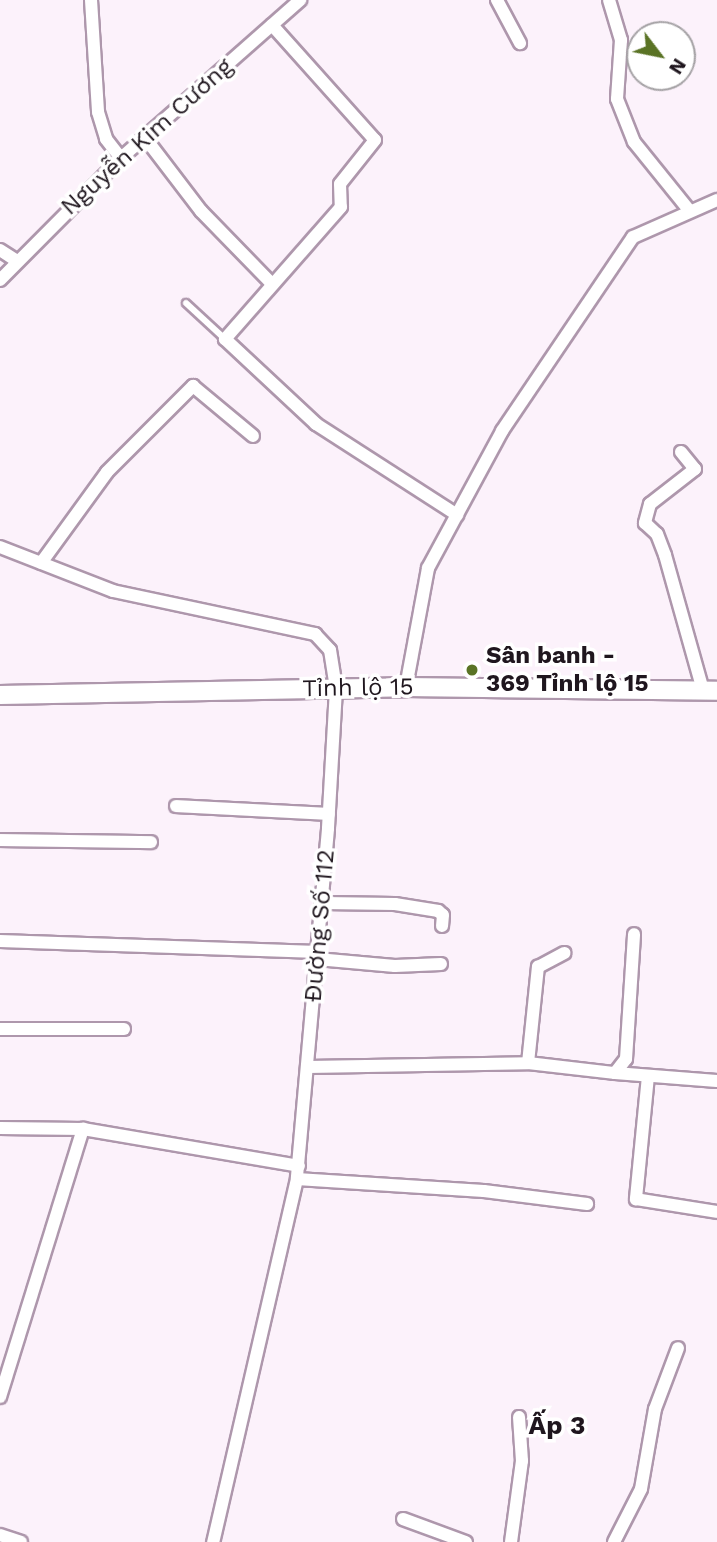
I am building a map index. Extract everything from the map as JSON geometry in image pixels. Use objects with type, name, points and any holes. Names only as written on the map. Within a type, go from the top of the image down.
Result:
[{"type":"main road","name":"Tỉnh lộ 15","points":[[0,695],[406,687],[710,690]]},
{"type":"street","points":[[91,0],[97,112],[106,139],[121,159]]},
{"type":"street","name":"Nguyễn Kim Cương","points":[[0,280],[121,159],[300,0]]},
{"type":"street","points":[[497,0],[520,43]]},
{"type":"street","points":[[609,0],[621,40],[617,99],[634,142],[688,209]]},
{"type":"street","points":[[272,25],[375,141],[340,184],[341,207],[271,283],[225,339],[316,424],[457,515]]},
{"type":"street","points":[[146,139],[201,211],[271,283]]},
{"type":"street","points":[[406,687],[429,568],[502,431],[633,237],[688,209],[717,200]]},
{"type":"street","points":[[0,250],[17,261]]},
{"type":"street","points":[[41,563],[107,472],[193,387],[253,436]]},
{"type":"street","points":[[681,452],[695,469],[650,504],[645,523],[656,534],[665,555],[710,690]]},
{"type":"street","name":"Đường Số 112","points":[[0,547],[113,591],[315,634],[330,650],[336,689],[329,814],[298,1172],[213,1542]]},
{"type":"street","points":[[176,806],[329,814]]},
{"type":"street","points":[[0,839],[152,842]]},
{"type":"street","points":[[323,903],[395,904],[438,911],[443,915],[442,926]]},
{"type":"street","points":[[615,1073],[626,1059],[634,934]]},
{"type":"street","points":[[0,941],[317,956],[395,966],[441,964]]},
{"type":"street","points":[[528,1063],[538,967],[564,953]]},
{"type":"street","points":[[0,1029],[124,1029]]},
{"type":"street","points":[[308,1067],[528,1063],[717,1082]]},
{"type":"street","points":[[648,1076],[636,1199],[717,1212]]},
{"type":"street","points":[[0,1128],[83,1129],[298,1172],[587,1204]]},
{"type":"street","points":[[0,1397],[83,1129]]},
{"type":"street","points":[[614,1542],[641,1489],[656,1409],[678,1348]]},
{"type":"street","points":[[511,1542],[522,1461],[519,1417]]},
{"type":"street","points":[[403,1519],[466,1542]]},
{"type":"street","points":[[0,1535],[21,1542]]},
{"type":"lane","points":[[186,303],[225,339]]},
{"type":"place","name":"Sân banh - 369 Tỉnh lộ 15","points":[[472,670]]},
{"type":"district","name":"Ấp 3","points":[[557,1426]]}]
